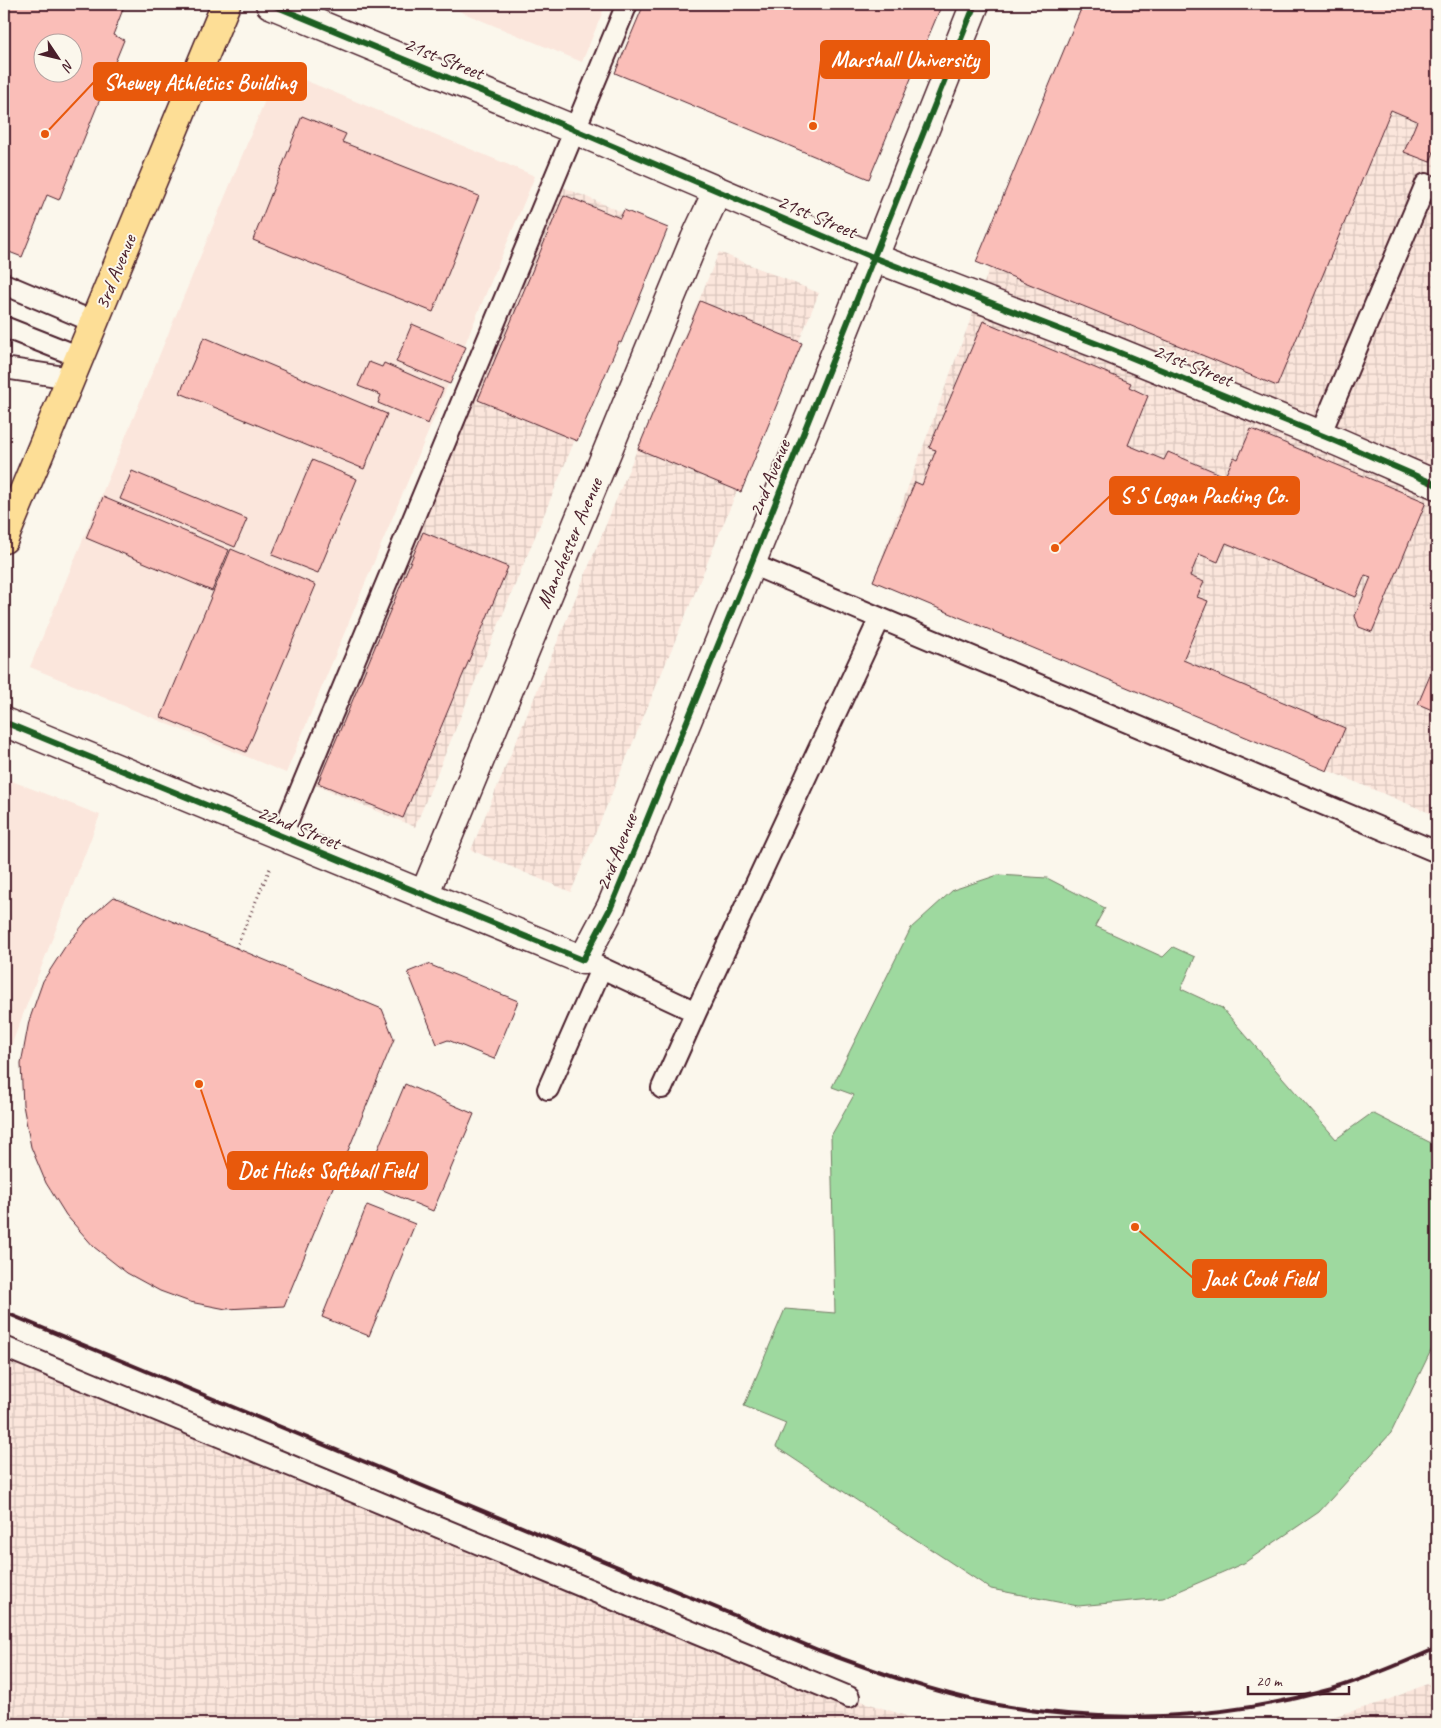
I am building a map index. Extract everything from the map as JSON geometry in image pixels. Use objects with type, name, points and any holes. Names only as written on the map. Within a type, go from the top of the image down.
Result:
[{"type":"main road","name":"3rd Avenue","points":[[4,539],[226,4]]},
{"type":"street","name":"21st Street","points":[[270,4],[575,130],[874,258],[1108,348],[1437,485]]},
{"type":"street","name":"2nd Avenue","points":[[592,964],[611,907],[976,4]]},
{"type":"street","name":"Manchester Avenue","points":[[424,895],[691,248],[717,192]]},
{"type":"street","name":"22nd Street","points":[[4,722],[278,848],[424,895],[592,964]]},
{"type":"lane","points":[[278,848],[627,4]]},
{"type":"lane","points":[[1320,435],[1426,184],[1437,189]]},
{"type":"lane","points":[[4,284],[94,322]]},
{"type":"lane","points":[[4,327],[75,368]]},
{"type":"lane","points":[[4,368],[75,368]]},
{"type":"lane","points":[[751,564],[1437,852]]},
{"type":"lane","points":[[662,1088],[880,618]]},
{"type":"lane","points":[[548,1089],[592,964],[696,1012]]},
{"type":"lane","points":[[4,1347],[849,1697]]},
{"type":"path","points":[[236,948],[278,848]]},
{"type":"shaded area","points":[[442,4],[606,4],[582,62]]},
{"type":"shaded area","points":[[1088,4],[1437,4],[1437,816],[873,581]]},
{"type":"shaded area","points":[[278,69],[535,176],[286,773],[30,667]]},
{"type":"shaded area","points":[[563,187],[662,229],[415,827],[315,785]]},
{"type":"shaded area","points":[[719,252],[819,293],[571,892],[471,850]]},
{"type":"shaded area","points":[[4,778],[100,815],[4,1064]]},
{"type":"shaded area","points":[[4,1347],[849,1697],[906,1716],[942,1724],[4,1724]]},
{"type":"shaded area","points":[[1437,1680],[1437,1724],[1308,1724],[1380,1703]]},
{"type":"green space","points":[[998,875],[1047,878],[1105,908],[1095,926],[1163,957],[1173,947],[1195,957],[1181,989],[1222,1008],[1336,1139],[1372,1113],[1437,1146],[1437,1338],[1391,1433],[1319,1512],[1244,1563],[1163,1598],[1078,1606],[991,1589],[776,1447],[786,1423],[744,1406],[785,1309],[835,1313],[831,1136],[854,1095],[832,1087],[911,928],[953,890]]},
{"type":"building","points":[[4,4],[125,4],[113,35],[124,40],[59,200],[47,195],[22,257],[4,250]]},
{"type":"building","points":[[644,4],[942,4],[869,179],[615,73]]},
{"type":"building","points":[[1083,4],[1437,4],[1437,144],[1430,162],[1404,152],[1417,121],[1391,110],[1277,386],[976,262]]},
{"type":"building","points":[[302,116],[346,134],[342,142],[479,196],[433,312],[253,240]]},
{"type":"building","points":[[564,195],[620,218],[624,210],[668,228],[621,343],[619,342],[577,441],[478,400]]},
{"type":"building","points":[[700,301],[802,343],[741,492],[638,449]]},
{"type":"building","points":[[983,321],[1131,383],[1129,387],[1148,396],[1128,445],[1164,460],[1168,452],[1225,476],[1234,457],[1238,459],[1251,429],[1426,502],[1372,632],[1359,627],[1355,616],[1371,577],[1365,575],[1356,597],[1226,543],[1218,562],[1199,554],[1190,576],[1204,582],[1197,597],[1208,601],[1183,660],[1345,728],[1327,771],[873,581],[915,482],[922,485],[936,450],[929,448]]},
{"type":"building","points":[[412,324],[466,347],[450,384],[396,362]]},
{"type":"building","points":[[204,337],[387,414],[364,469],[180,393]]},
{"type":"building","points":[[369,362],[382,367],[384,363],[443,389],[428,424],[378,403],[381,395],[358,386]]},
{"type":"building","points":[[312,460],[357,479],[318,573],[272,555]]},
{"type":"building","points":[[132,471],[247,519],[235,547],[120,499]]},
{"type":"building","points":[[103,497],[229,550],[212,591],[86,538]]},
{"type":"building","points":[[423,532],[508,567],[403,818],[318,783]]},
{"type":"building","points":[[231,549],[316,585],[246,752],[161,717]]},
{"type":"building","points":[[1437,659],[1437,712],[1418,704]]},
{"type":"building","points":[[114,897],[382,1009],[394,1039],[284,1306],[226,1309],[190,1302],[160,1291],[127,1273],[94,1247],[66,1215],[46,1183],[31,1147],[23,1105],[21,1064],[29,1021],[43,981],[65,947],[87,920]]},
{"type":"building","points":[[428,964],[518,1001],[494,1059],[448,1040],[437,1044],[408,972]]},
{"type":"building","points":[[405,1084],[474,1114],[433,1211],[364,1182]]},
{"type":"building","points":[[367,1205],[415,1224],[369,1336],[322,1317]]},
{"type":"railway","points":[[4,1312],[818,1650],[904,1680],[970,1699],[1034,1711],[1077,1715],[1120,1717],[1206,1713],[1248,1707],[1332,1689],[1398,1665],[1437,1648]]},
{"type":"cycle path","points":[[270,4],[575,130],[875,258],[1108,348],[1338,442],[1437,485]]},
{"type":"cycle path","points":[[4,722],[583,960],[611,907],[637,844],[975,4]]},
{"type":"place","name":"Marshall University","points":[[813,126]]},
{"type":"place","name":"Shewey Athletics Building","points":[[45,134]]},
{"type":"place","name":"S S Logan Packing Co.","points":[[1055,548]]},
{"type":"place","name":"Dot Hicks Softball Field","points":[[199,1084]]},
{"type":"place","name":"Jack Cook Field","points":[[1135,1227]]}]
